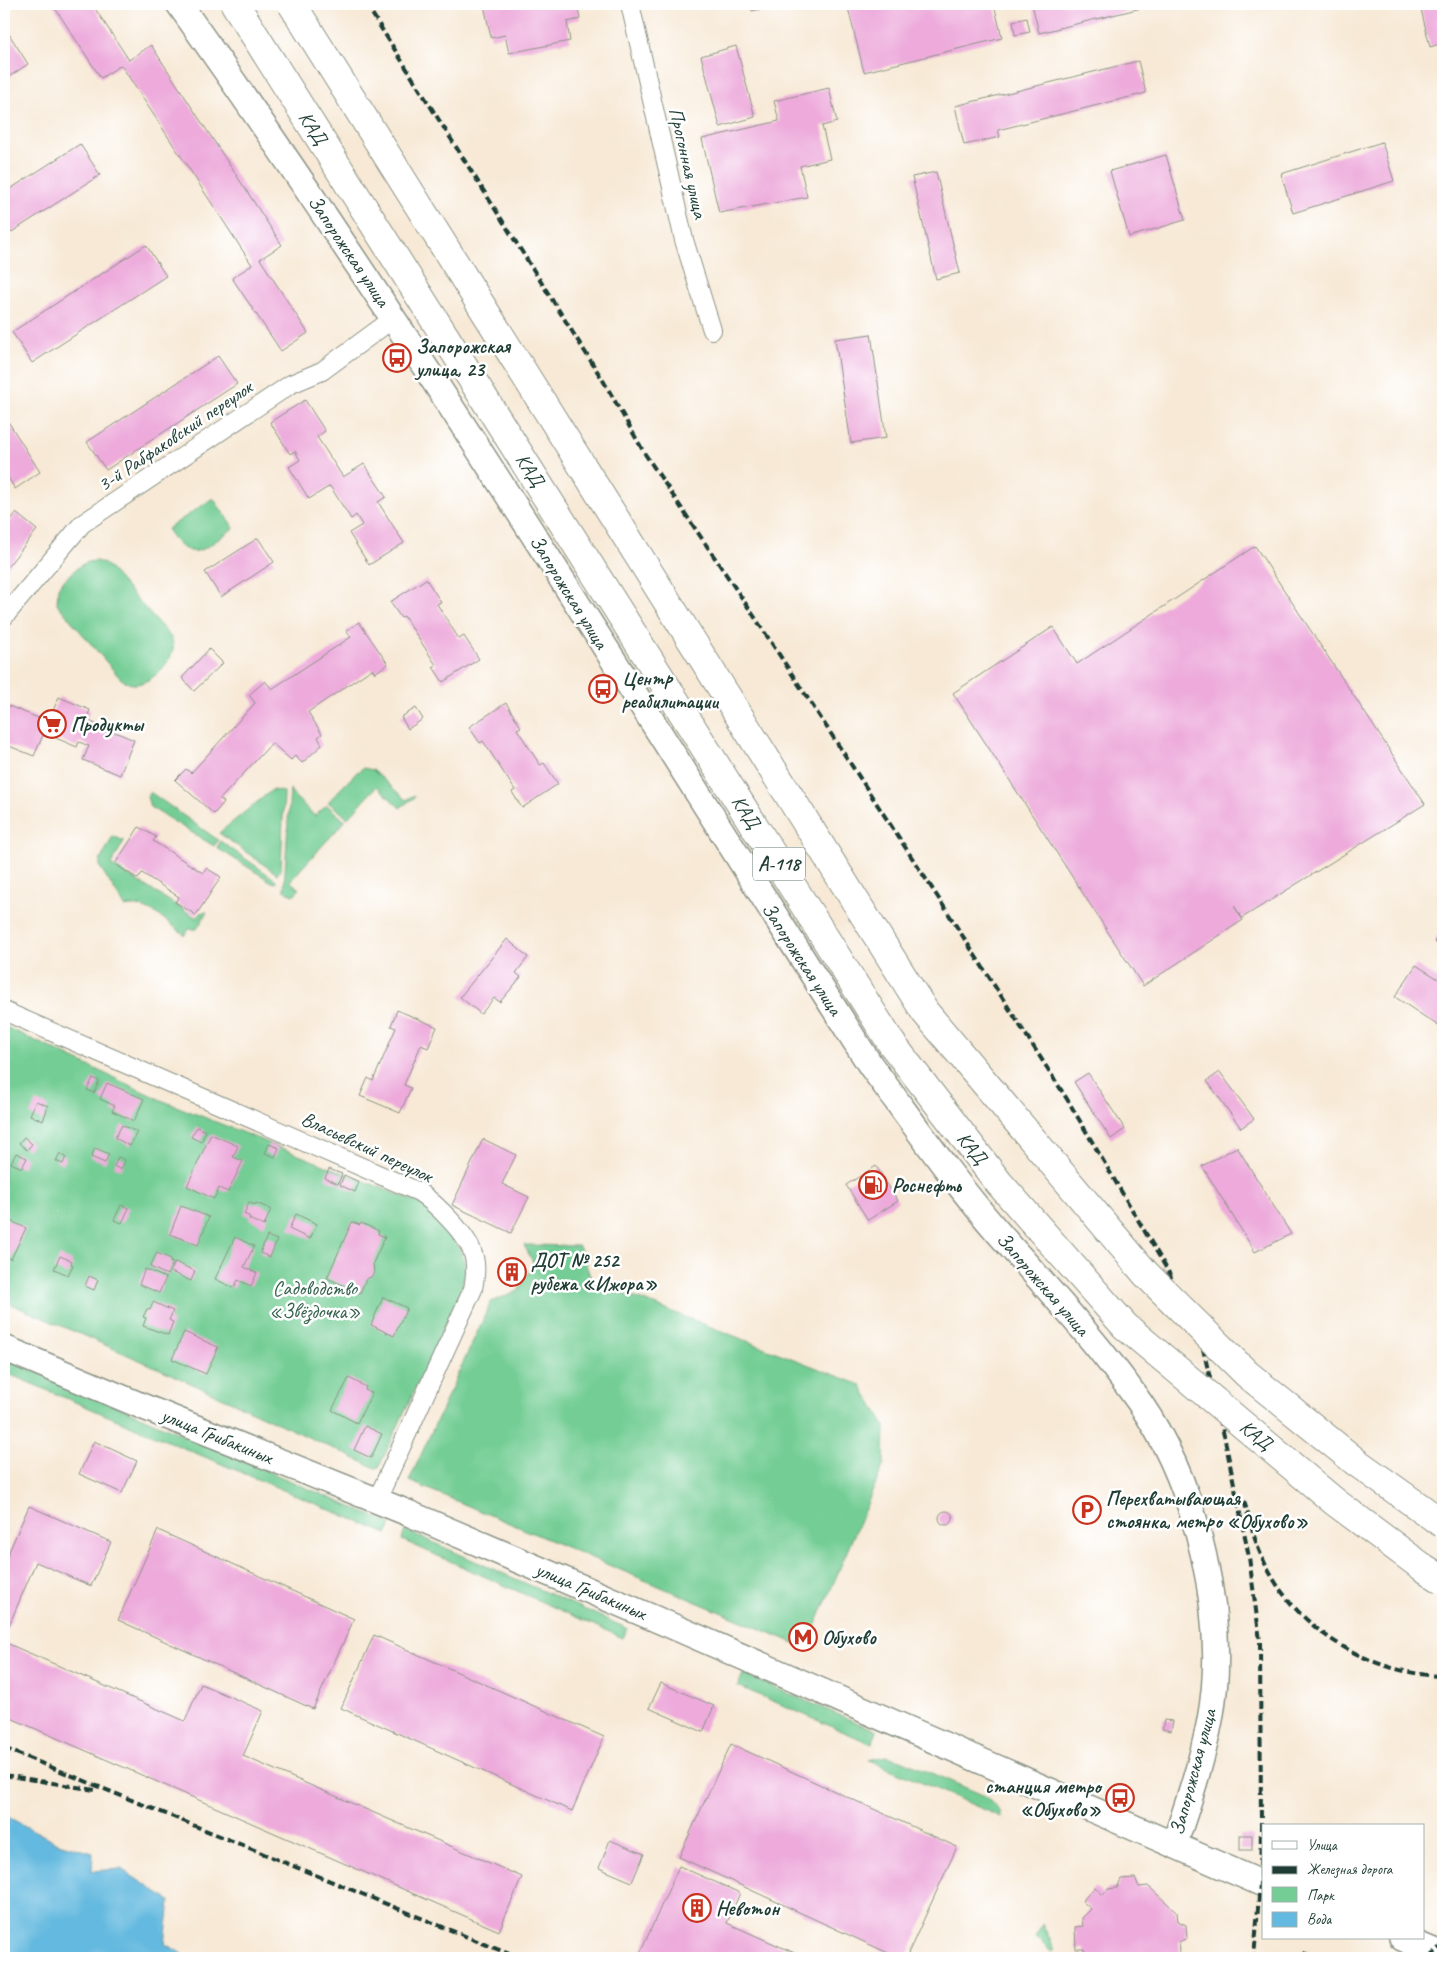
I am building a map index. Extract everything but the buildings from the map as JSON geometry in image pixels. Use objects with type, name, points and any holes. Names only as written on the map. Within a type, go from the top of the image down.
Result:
[{"type":"highway","name":"КАД","points":[[234,4],[898,1052],[1000,1183],[1125,1326],[1335,1502],[1421,1566],[1443,1580]]},
{"type":"highway","name":"КАД","points":[[292,4],[925,1012],[1146,1274],[1247,1374],[1356,1462],[1443,1524]]},
{"type":"street","name":"Запорожская улица","points":[[179,4],[265,126],[394,318],[871,1066],[957,1182],[1110,1362],[1140,1404],[1164,1443],[1183,1485],[1193,1514],[1206,1566],[1213,1611],[1216,1665],[1210,1718],[1199,1765],[1174,1845]]},
{"type":"street","name":"Прогонная улица","points":[[630,4],[684,240],[712,330]]},
{"type":"street","name":"3-й Рабфаковский переулок","points":[[4,617],[82,524],[291,384],[322,371],[394,318]]},
{"type":"street","name":"Власьевский переулок","points":[[4,1011],[420,1192],[434,1203],[466,1239],[473,1253],[476,1272],[473,1289],[377,1500]]},
{"type":"street","name":"улица Грибакиных","points":[[4,1348],[144,1407],[377,1500],[1262,1884]]},
{"type":"street","points":[[1407,1940],[1443,1954]]},
{"type":"green space","points":[[213,498],[234,528],[199,551],[191,551],[184,548],[167,529]]},
{"type":"green space","points":[[96,561],[103,563],[109,568],[172,640],[173,649],[168,661],[164,667],[146,681],[132,684],[120,678],[57,604],[58,588],[62,582],[81,565]]},
{"type":"green space","points":[[363,768],[373,770],[406,800],[414,795],[415,797],[400,808],[377,786],[348,818],[328,802]]},
{"type":"green space","points":[[290,789],[292,794],[315,816],[327,805],[345,821],[290,881],[299,889],[292,895],[284,890]]},
{"type":"green space","points":[[272,790],[284,792],[281,870],[277,874],[219,833]]},
{"type":"green space","points":[[150,792],[218,840],[214,846],[150,807],[147,796]]},
{"type":"green space","points":[[113,836],[124,841],[111,865],[197,918],[202,912],[207,912],[197,929],[189,929],[185,935],[149,910],[133,906],[125,907],[100,867],[100,861]]},
{"type":"green space","points":[[220,841],[276,880],[276,883],[217,848]]},
{"type":"green space","name":"Садоводство «Звёздочка»","points":[[4,1026],[161,1100],[424,1205],[451,1235],[457,1243],[464,1261],[465,1273],[461,1290],[378,1469],[160,1369],[4,1301]]},
{"type":"green space","points":[[524,1245],[579,1246],[593,1284],[636,1298],[861,1385],[885,1426],[884,1464],[806,1648],[409,1481],[491,1302],[518,1291],[534,1264]]},
{"type":"green space","points":[[4,1358],[391,1524],[387,1534],[4,1372]]},
{"type":"green space","points":[[405,1530],[622,1626],[627,1629],[623,1638],[402,1540]]},
{"type":"green space","points":[[743,1674],[877,1731],[872,1744],[738,1686]]},
{"type":"green space","points":[[886,1756],[901,1760],[985,1796],[1000,1811],[1001,1817],[869,1760]]},
{"type":"green space","points":[[1042,1923],[1055,1950],[1051,1952],[1036,1937]]},
{"type":"water","points":[[4,1815],[58,1843],[93,1853],[92,1871],[121,1869],[170,1901],[165,1944],[184,1955],[183,1958],[4,1958]]},
{"type":"railway","points":[[366,4],[604,382],[645,454],[752,613],[1067,1099],[1168,1271],[1203,1349],[1225,1440],[1249,1557],[1260,1641],[1260,1883],[1254,1958]]},
{"type":"railway","points":[[1244,1501],[1260,1552],[1276,1584],[1293,1606],[1314,1626],[1336,1643],[1388,1667],[1415,1673],[1443,1676]]},
{"type":"railway","points":[[4,1748],[519,1958]]},
{"type":"railway","points":[[4,1775],[95,1790]]},
{"type":"railway","points":[[1430,1958],[1443,1945]]},
{"type":"railway","points":[[1303,1958],[1306,1952]]},
{"type":"place","name":"Запорожская улица, 23","points":[[397,358]]},
{"type":"place","name":"Центр реабилитации","points":[[603,689]]},
{"type":"place","name":"Продукты","points":[[52,724]]},
{"type":"place","name":"Роснефть","points":[[873,1185]]},
{"type":"place","name":"ДОТ № 252 рубежа «Ижора»","points":[[512,1272]]},
{"type":"place","name":"Перехватывающая стоянка, метро «Обухово»","points":[[1087,1510]]},
{"type":"place","name":"Обухово","points":[[803,1637]]},
{"type":"place","name":"станция метро «Обухово»","points":[[1120,1798]]},
{"type":"place","name":"Невотон","points":[[697,1908]]}]
